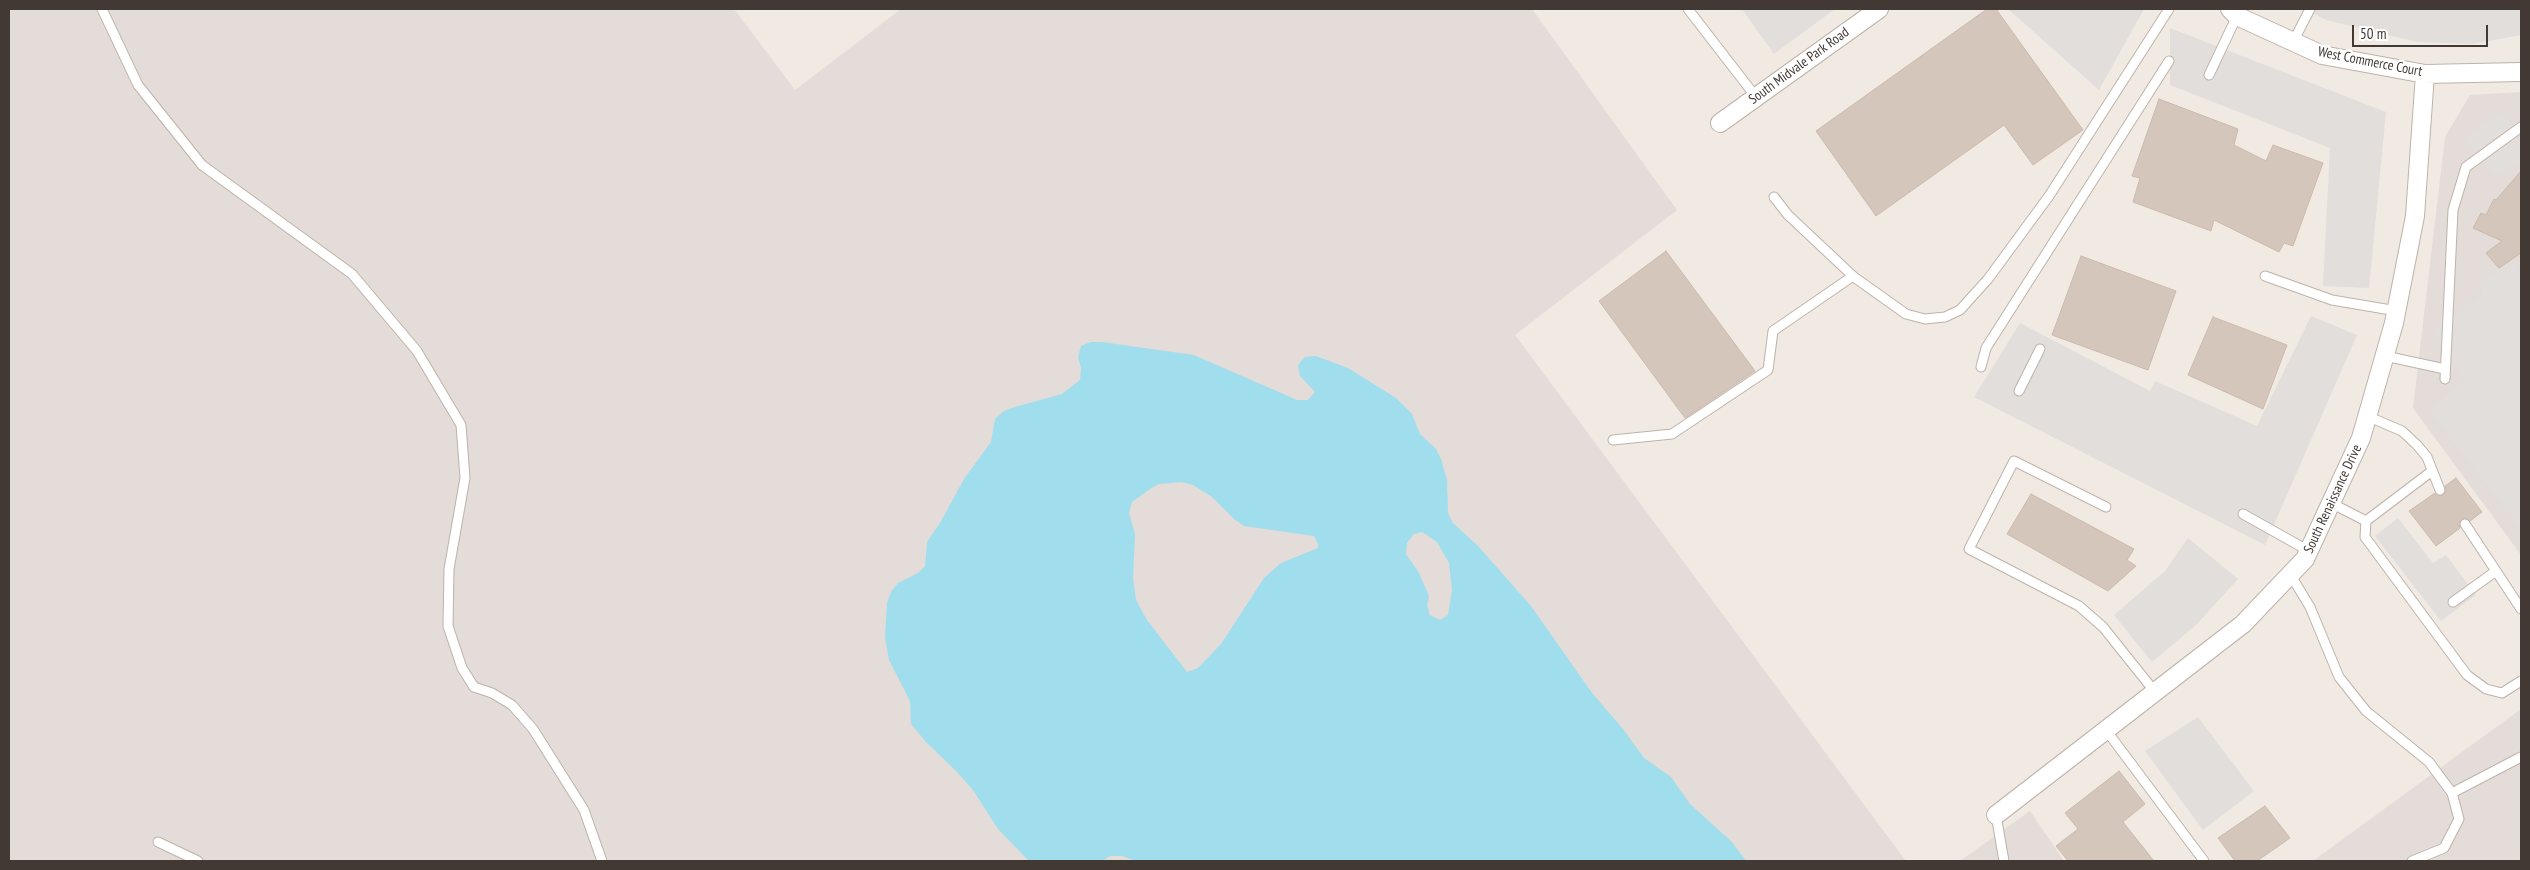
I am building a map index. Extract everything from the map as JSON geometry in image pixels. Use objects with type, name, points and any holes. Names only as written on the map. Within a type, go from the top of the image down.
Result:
[{"type":"street","name":"South Midvale Park Road","points":[[1720,123],[1879,9]]},
{"type":"street","name":"West Commerce Court","points":[[2233,12],[2322,55],[2425,74],[2521,72]]},
{"type":"street","name":"South Renaissance Drive","points":[[1996,815],[2243,624],[2305,559],[2361,438],[2397,311],[2415,216],[2425,74]]},
{"type":"lane","points":[[102,9],[138,85],[202,164],[352,274],[417,351],[461,425],[465,478],[449,569],[448,626],[462,668],[474,687],[492,693],[512,706],[533,729],[584,810],[602,861]]},
{"type":"lane","points":[[1688,9],[1756,97]]},
{"type":"lane","points":[[1774,198],[1788,215],[1853,276],[1906,314],[1925,320],[1944,317],[1960,310],[1969,303],[2049,196],[2169,9]]},
{"type":"lane","points":[[2293,42],[2310,9]]},
{"type":"lane","points":[[2209,75],[2233,12]]},
{"type":"lane","points":[[1981,367],[1986,348],[2169,61]]},
{"type":"lane","points":[[2445,379],[2453,210],[2466,167],[2521,127]]},
{"type":"lane","points":[[1613,440],[1672,434],[1768,370],[1773,330],[1853,276]]},
{"type":"lane","points":[[2265,276],[2332,300],[2397,311]]},
{"type":"lane","points":[[2019,391],[2040,349]]},
{"type":"lane","points":[[2385,356],[2445,369]]},
{"type":"lane","points":[[2367,416],[2402,431],[2427,456],[2440,490]]},
{"type":"lane","points":[[2106,507],[2014,461],[1969,549],[2079,606],[2103,627],[2155,692]]},
{"type":"lane","points":[[2432,471],[2366,521],[2365,537],[2466,675],[2486,689],[2502,693],[2521,681]]},
{"type":"lane","points":[[2331,503],[2366,521]]},
{"type":"lane","points":[[2243,514],[2309,551]]},
{"type":"lane","points":[[2465,524],[2521,610]]},
{"type":"lane","points":[[2453,602],[2496,571]]},
{"type":"lane","points":[[2290,574],[2310,607],[2339,677],[2366,711],[2429,762],[2452,793],[2459,820],[2444,848],[2412,861]]},
{"type":"lane","points":[[2106,730],[2204,861]]},
{"type":"lane","points":[[2452,793],[2521,757]]},
{"type":"lane","points":[[1996,815],[2004,861]]},
{"type":"lane","points":[[158,842],[198,861]]},
{"type":"shaded area","points":[[9,9],[734,9],[795,90],[901,9],[1532,9],[1677,210],[1515,335],[1906,861],[9,861]]},
{"type":"shaded area","points":[[1742,9],[1835,9],[1774,54]]},
{"type":"shaded area","points":[[2008,9],[2144,9],[2099,90]]},
{"type":"shaded area","points":[[2305,9],[2521,9],[2521,35],[2472,44],[2417,42],[2326,20]]},
{"type":"shaded area","points":[[2170,28],[2386,112],[2369,288],[2323,286],[2330,148],[2170,85]]},
{"type":"shaded area","points":[[2521,92],[2521,555],[2413,408],[2445,137],[2470,95]]},
{"type":"shaded area","points":[[2502,111],[2521,136],[2521,159],[2495,177],[2465,140]]},
{"type":"shaded area","points":[[2513,260],[2521,270],[2521,530],[2428,411],[2464,379],[2434,332],[2483,292],[2478,284]]},
{"type":"shaded area","points":[[2311,316],[2357,335],[2265,545],[1974,397],[2020,323],[2150,391],[2155,381],[2257,426]]},
{"type":"shaded area","points":[[2398,518],[2433,563],[2446,555],[2476,595],[2441,621],[2375,536]]},
{"type":"shaded area","points":[[2188,538],[2238,579],[2196,625],[2152,662],[2114,615],[2165,571]]},
{"type":"shaded area","points":[[2521,709],[2521,861],[2313,861]]},
{"type":"shaded area","points":[[2198,717],[2254,791],[2203,830],[2145,751]]},
{"type":"shaded area","points":[[2030,811],[2064,861],[1960,861]]},
{"type":"water","points":[[1091,342],[1102,342],[1194,355],[1297,400],[1308,400],[1315,392],[1300,376],[1298,365],[1305,357],[1316,356],[1348,368],[1396,398],[1412,414],[1420,434],[1436,449],[1441,459],[1447,480],[1448,513],[1453,523],[1478,546],[1531,606],[1592,693],[1623,729],[1644,758],[1671,777],[1690,804],[1732,842],[1746,861],[1136,861],[1122,856],[1110,856],[1102,861],[1029,861],[998,829],[973,790],[911,724],[910,701],[889,660],[885,637],[887,603],[891,592],[898,583],[918,573],[925,566],[927,542],[940,523],[964,479],[991,442],[995,419],[1004,411],[1062,394],[1080,380],[1081,368],[1078,357],[1081,346]],"holes":[[[1182,482],[1193,485],[1212,497],[1234,519],[1244,526],[1314,536],[1318,544],[1318,548],[1281,563],[1264,578],[1221,644],[1198,668],[1187,672],[1147,620],[1136,600],[1133,579],[1135,534],[1129,513],[1132,502],[1150,489],[1159,484]],[[1422,532],[1437,542],[1449,563],[1452,590],[1448,615],[1440,620],[1430,615],[1427,605],[1429,596],[1419,573],[1406,554],[1407,543],[1414,534]]]},
{"type":"building","points":[[1987,9],[1996,9],[2083,130],[2033,165],[2004,125],[1876,216],[1816,131]]},
{"type":"building","points":[[2159,99],[2238,129],[2234,145],[2266,161],[2273,145],[2323,163],[2293,246],[2284,243],[2279,252],[2214,220],[2211,231],[2133,202],[2140,178],[2132,176]]},
{"type":"building","points":[[2521,171],[2521,253],[2499,268],[2486,253],[2502,241],[2473,228],[2481,213],[2486,215],[2494,199],[2496,200]]},
{"type":"building","points":[[1666,251],[1755,371],[1685,418],[1599,301]]},
{"type":"building","points":[[2081,256],[2176,291],[2148,370],[2052,335]]},
{"type":"building","points":[[2213,317],[2287,345],[2263,409],[2188,375]]},
{"type":"building","points":[[2456,478],[2482,512],[2470,521],[2465,518],[2461,519],[2460,528],[2436,546],[2409,511],[2435,493],[2443,496],[2446,491],[2445,486]]},
{"type":"building","points":[[2031,494],[2134,549],[2127,560],[2136,566],[2108,591],[2007,534]]},
{"type":"building","points":[[2119,771],[2145,804],[2123,822],[2154,861],[2068,861],[2056,846],[2078,829],[2065,813]]},
{"type":"building","points":[[2265,806],[2290,838],[2257,861],[2235,861],[2218,838]]}]
